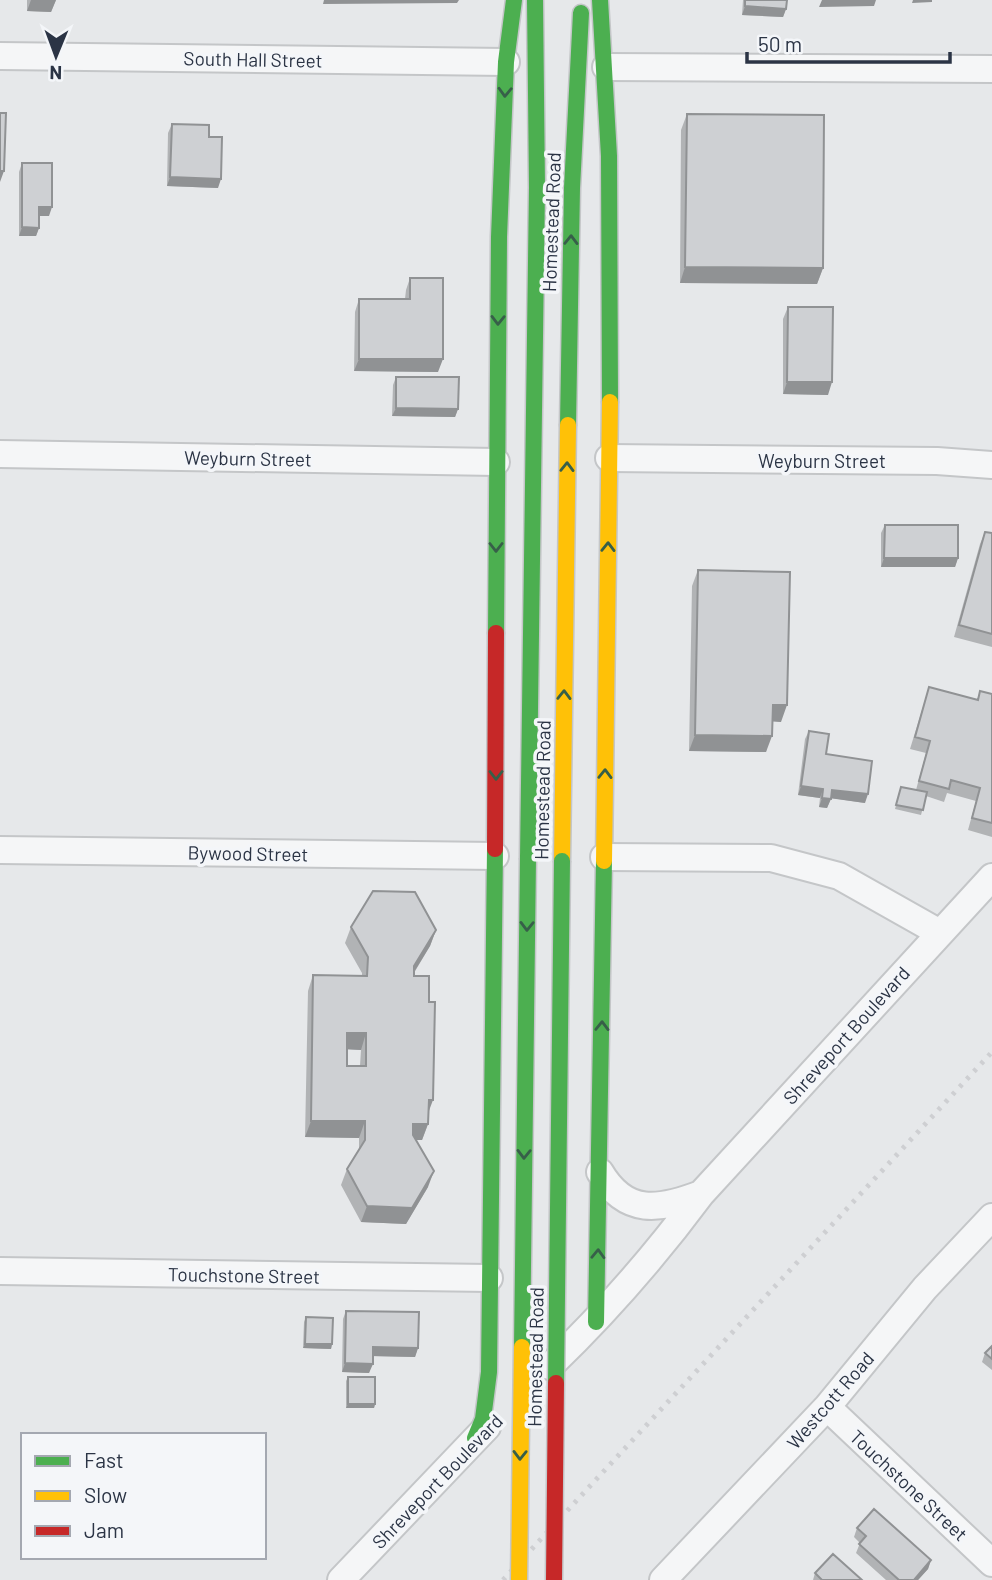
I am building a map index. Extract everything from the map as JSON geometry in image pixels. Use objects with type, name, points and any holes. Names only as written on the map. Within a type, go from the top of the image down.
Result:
[{"type":"main road","points":[[475,1438],[485,1408],[489,1372],[499,237],[506,62],[514,0]]},
{"type":"main road","name":"Homestead Road","points":[[519,1580],[537,187],[535,0]]},
{"type":"main road","name":"Homestead Road","points":[[554,1580],[572,188],[582,0]]},
{"type":"main road","points":[[596,1322],[612,247],[606,67],[600,0]]},
{"type":"main road","points":[[489,1372],[495,1384],[518,1397]]},
{"type":"street","name":"South Hall Street","points":[[0,56],[506,62]]},
{"type":"street","points":[[606,67],[992,69]]},
{"type":"street","name":"Weyburn Street","points":[[0,454],[496,462]]},
{"type":"street","name":"Weyburn Street","points":[[609,458],[937,461],[992,465]]},
{"type":"street","name":"Bywood Street","points":[[0,850],[495,856]]},
{"type":"street","points":[[604,857],[771,858],[839,876],[940,933]]},
{"type":"street","name":"Shreveport Boulevard","points":[[341,1580],[475,1438],[596,1322],[701,1195],[992,877]]},
{"type":"street","name":"Shreveport Boulevard","points":[[600,1172],[610,1188],[620,1196],[654,1207],[671,1206],[701,1195]]},
{"type":"street","name":"Westcott Road","points":[[663,1580],[827,1407],[925,1288],[992,1217]]},
{"type":"street","name":"Touchstone Street","points":[[0,1271],[489,1278]]},
{"type":"street","name":"Touchstone Street","points":[[827,1407],[992,1563]]},
{"type":"building","points":[[745,0],[787,0],[786,9],[745,6]]},
{"type":"building","points":[[0,113],[6,113],[4,171],[0,171]]},
{"type":"building","points":[[687,114],[824,115],[823,268],[685,267]]},
{"type":"building","points":[[172,124],[209,125],[209,137],[222,137],[221,179],[170,177]]},
{"type":"building","points":[[22,163],[52,163],[52,207],[39,207],[39,228],[22,227]]},
{"type":"building","points":[[410,278],[443,278],[443,359],[359,359],[359,299],[410,299]]},
{"type":"building","points":[[788,307],[833,307],[832,382],[787,382]]},
{"type":"building","points":[[396,377],[459,377],[458,409],[396,408]]},
{"type":"building","points":[[885,525],[958,525],[958,558],[884,558]]},
{"type":"building","points":[[985,532],[992,533],[992,634],[959,625]]},
{"type":"building","points":[[698,570],[790,572],[787,705],[773,705],[772,736],[695,735]]},
{"type":"building","points":[[929,687],[978,700],[980,691],[992,694],[992,823],[972,818],[980,788],[951,780],[949,789],[919,781],[930,741],[915,737]]},
{"type":"building","points":[[809,731],[829,734],[826,754],[872,761],[868,794],[832,790],[831,799],[822,798],[823,789],[801,786]]},
{"type":"building","points":[[901,787],[927,792],[923,810],[896,805]]},
{"type":"building","points":[[373,891],[415,892],[436,930],[414,966],[414,976],[429,976],[429,1002],[435,1002],[433,1100],[429,1100],[428,1124],[413,1124],[413,1135],[434,1171],[412,1208],[367,1206],[347,1169],[365,1140],[365,1121],[311,1121],[313,975],[367,976],[368,957],[351,927]],"holes":[[[347,1033],[366,1033],[366,1066],[347,1066]]]},
{"type":"building","points":[[346,1311],[419,1312],[418,1348],[373,1347],[373,1364],[345,1363]]},
{"type":"building","points":[[306,1317],[333,1318],[332,1344],[305,1344]]},
{"type":"building","points":[[992,1346],[992,1359],[985,1353]]},
{"type":"building","points":[[348,1377],[375,1377],[375,1404],[348,1404]]},
{"type":"building","points":[[874,1509],[931,1560],[914,1580],[899,1580],[859,1544],[866,1536],[857,1528]]},
{"type":"building","points":[[833,1554],[862,1580],[822,1580],[815,1573]]},
{"type":"railway","points":[[503,1580],[992,1052]]},
{"type":"traffic: fast","points":[[496,633],[499,237],[506,62],[514,0]]},
{"type":"traffic: fast","points":[[528,858],[537,187],[535,0]]},
{"type":"traffic: fast","points":[[600,0],[609,156],[610,402]]},
{"type":"traffic: fast","points":[[568,425],[572,188],[581,13]]},
{"type":"traffic: fast","points":[[475,1438],[483,1419],[489,1372],[495,849]]},
{"type":"traffic: fast","points":[[522,1347],[528,858]]},
{"type":"traffic: fast","points":[[556,1383],[562,861]]},
{"type":"traffic: fast","points":[[596,1322],[604,861]]},
{"type":"traffic: slow","points":[[604,861],[610,402]]},
{"type":"traffic: slow","points":[[562,861],[568,425]]},
{"type":"traffic: slow","points":[[519,1580],[522,1347]]},
{"type":"traffic: jam","points":[[495,849],[496,633]]},
{"type":"traffic: jam","points":[[554,1580],[556,1383]]}]
